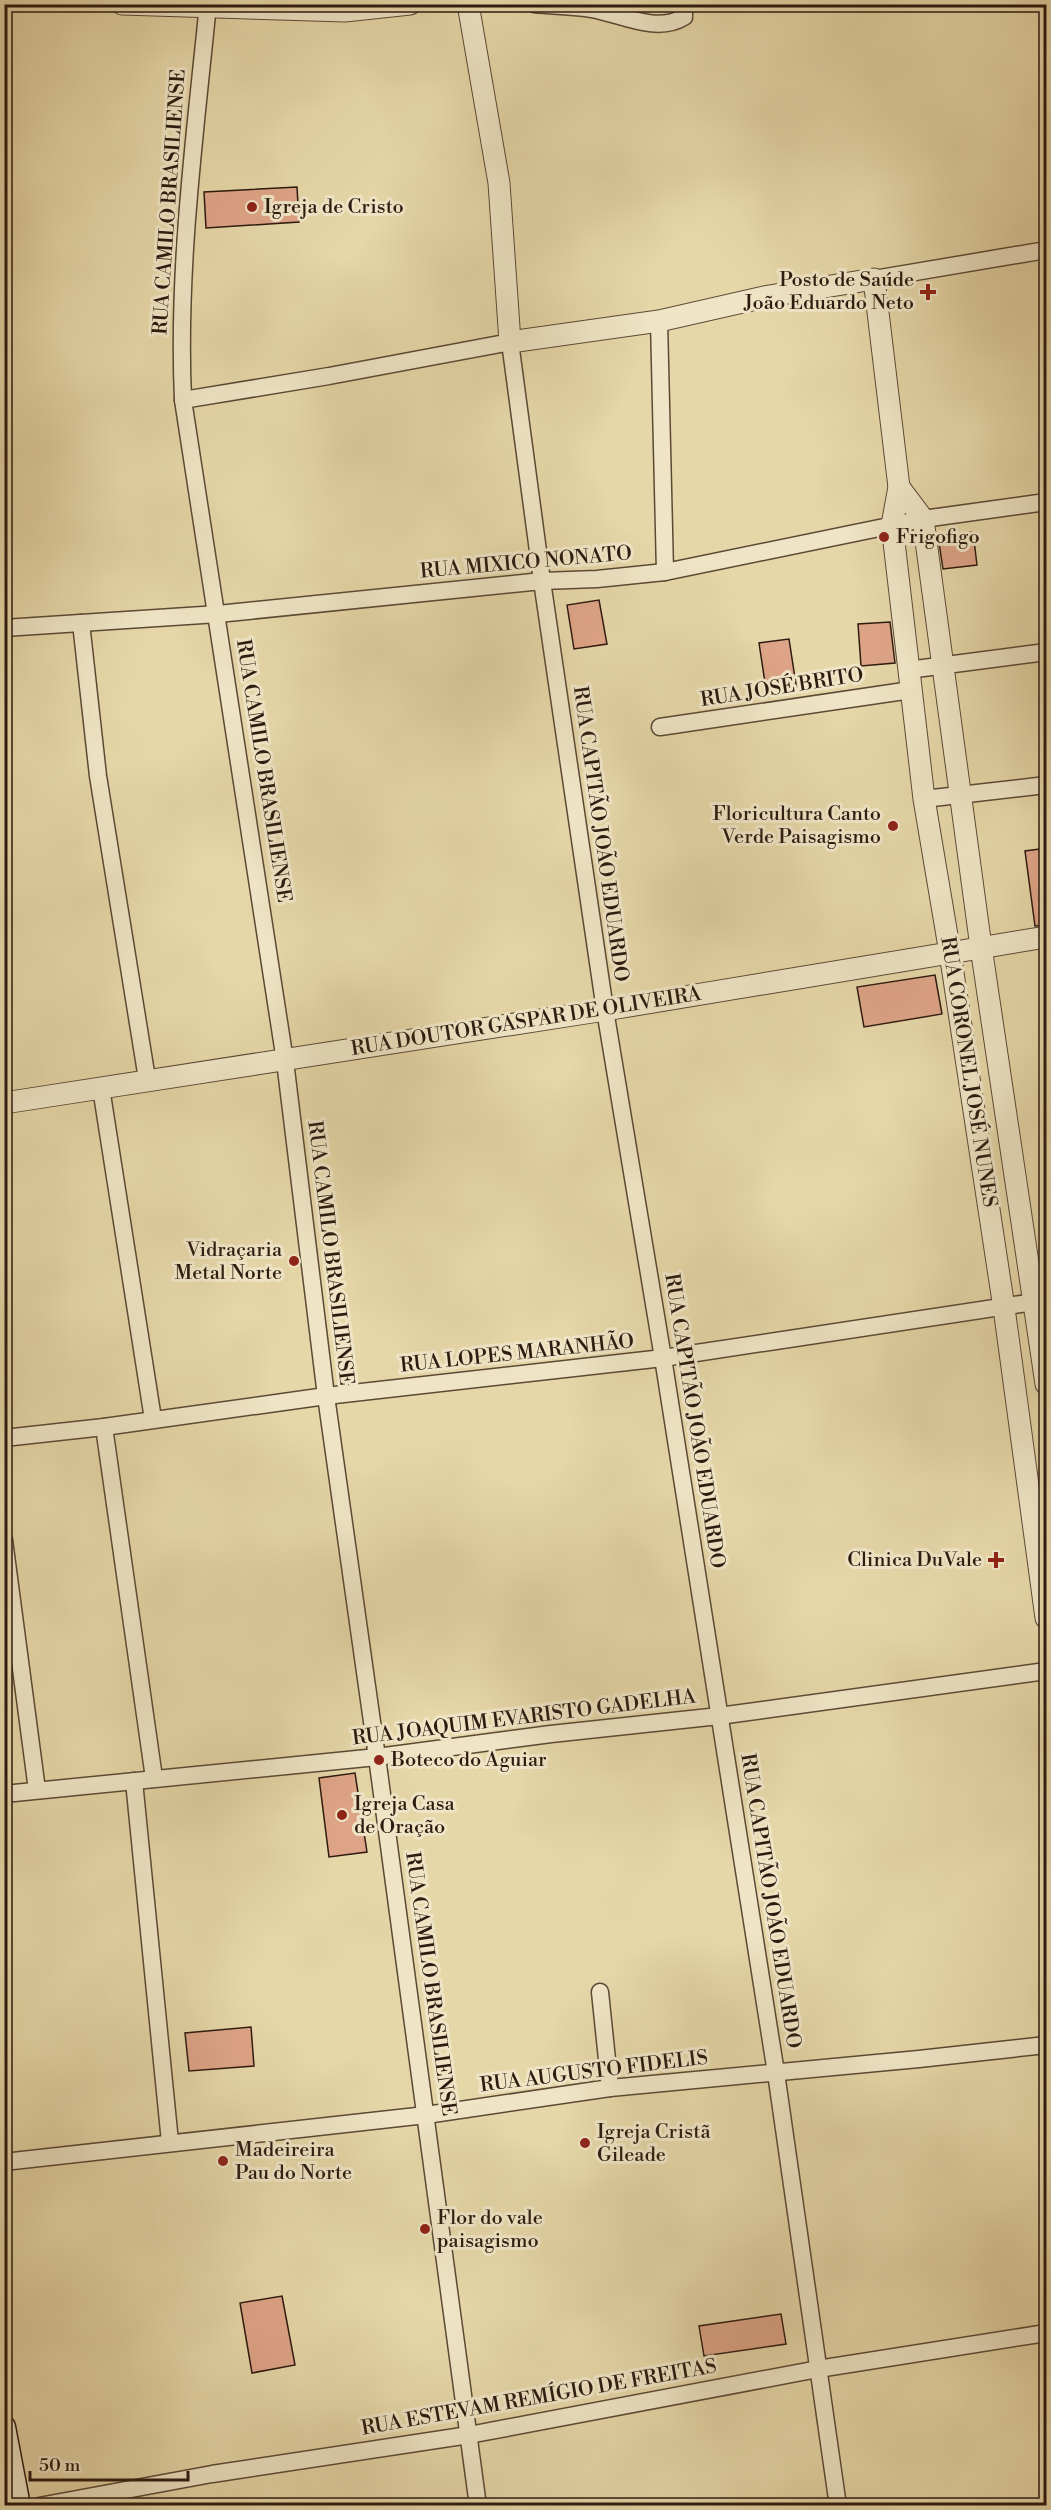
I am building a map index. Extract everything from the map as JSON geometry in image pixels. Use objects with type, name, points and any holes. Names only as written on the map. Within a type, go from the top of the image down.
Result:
[{"type":"main road","points":[[4,2427],[19,2505]]},
{"type":"street","points":[[122,4],[345,11],[410,4]]},
{"type":"street","points":[[468,4],[499,183],[510,342]]},
{"type":"street","points":[[534,4],[592,9],[632,20],[672,24],[684,17],[684,4]]},
{"type":"street","name":"RUA CAMILO BRASILIENSE","points":[[208,6],[195,122],[182,289],[183,400],[218,614],[285,1061],[326,1396],[478,2505]]},
{"type":"street","points":[[183,400],[329,376],[510,342],[659,321],[769,296],[1047,250]]},
{"type":"street","points":[[874,279],[899,487],[923,519]]},
{"type":"street","points":[[659,321],[665,572]]},
{"type":"street","name":"RUA CAPITÃO JOÃO EDUARDO","points":[[510,342],[542,581],[605,1010],[663,1358],[776,2073],[838,2505]]},
{"type":"street","name":"RUA CORONEL JOSÉ NUNES","points":[[899,487],[892,525],[924,799],[1004,1308],[1047,1618]]},
{"type":"street","name":"RUA MIXICO NONATO","points":[[4,628],[218,614],[542,581],[597,579],[665,572],[923,519],[1047,502]]},
{"type":"street","name":"RUA CORONEL JOSÉ NUNES","points":[[923,519],[981,947],[1047,1384]]},
{"type":"street","points":[[81,623],[98,776],[147,1079]]},
{"type":"street","name":"RUA JOSÉ BRITO","points":[[660,728],[909,680],[943,666],[1047,652]]},
{"type":"street","points":[[924,799],[1047,785]]},
{"type":"street","name":"RUA DOUTOR GASPAR DE OLIVEIRA","points":[[4,1103],[147,1079],[285,1061],[1047,937]]},
{"type":"street","points":[[101,1088],[153,1419]]},
{"type":"street","name":"RUA LOPES MARANHÃO","points":[[4,1438],[104,1427],[326,1396],[663,1358],[1034,1302]]},
{"type":"street","points":[[104,1427],[154,1778]]},
{"type":"street","points":[[4,1540],[37,1790]]},
{"type":"street","name":"RUA JOAQUIM EVARISTO GADELHA","points":[[4,1794],[377,1757],[551,1734],[719,1716],[1047,1671]]},
{"type":"street","points":[[134,1781],[170,2142]]},
{"type":"street","points":[[600,1992],[610,2088]]},
{"type":"street","name":"RUA AUGUSTO FIDELIS","points":[[4,2162],[426,2115],[610,2088],[1047,2045]]},
{"type":"street","name":"RUA ESTEVAM REMÍGIO DE FREITAS","points":[[39,2505],[212,2474],[469,2435],[818,2368],[1047,2333]]},
{"type":"building","name":"Igreja de Cristo","points":[[297,187],[299,222],[206,228],[204,192]]},
{"type":"building","points":[[973,532],[977,565],[943,569],[938,536]]},
{"type":"building","points":[[599,600],[607,644],[574,649],[567,605]]},
{"type":"building","points":[[890,622],[895,663],[861,666],[858,624]]},
{"type":"building","points":[[789,639],[797,691],[767,696],[759,643]]},
{"type":"building","points":[[1047,848],[1047,925],[1035,926],[1025,851]]},
{"type":"building","points":[[935,975],[942,1014],[864,1027],[857,987]]},
{"type":"building","name":"Igreja Casa de Oração","points":[[355,1773],[367,1852],[329,1857],[319,1778]]},
{"type":"building","points":[[251,2027],[254,2066],[189,2071],[185,2033]]},
{"type":"building","points":[[282,2296],[295,2365],[252,2373],[240,2303]]},
{"type":"building","points":[[781,2314],[786,2344],[704,2356],[699,2326]]},
{"type":"place","name":"Igreja de Cristo","points":[[252,207]]},
{"type":"place","name":"Posto de Saúde João Eduardo Neto","points":[[928,292]]},
{"type":"place","name":"Frigofigo","points":[[884,537]]},
{"type":"place","name":"Floricultura Canto Verde Paisagismo","points":[[893,826]]},
{"type":"place","name":"Vidraçaria Metal Norte","points":[[294,1261]]},
{"type":"place","name":"Clinica DuVale","points":[[996,1560]]},
{"type":"place","name":"Boteco do Aguiar","points":[[379,1760]]},
{"type":"place","name":"Igreja Casa de Oração","points":[[342,1815]]},
{"type":"place","name":"Igreja Cristã Gileade","points":[[585,2143]]},
{"type":"place","name":"Madeireira Pau do Norte","points":[[223,2161]]},
{"type":"place","name":"Flor do vale paisagismo","points":[[425,2229]]}]
